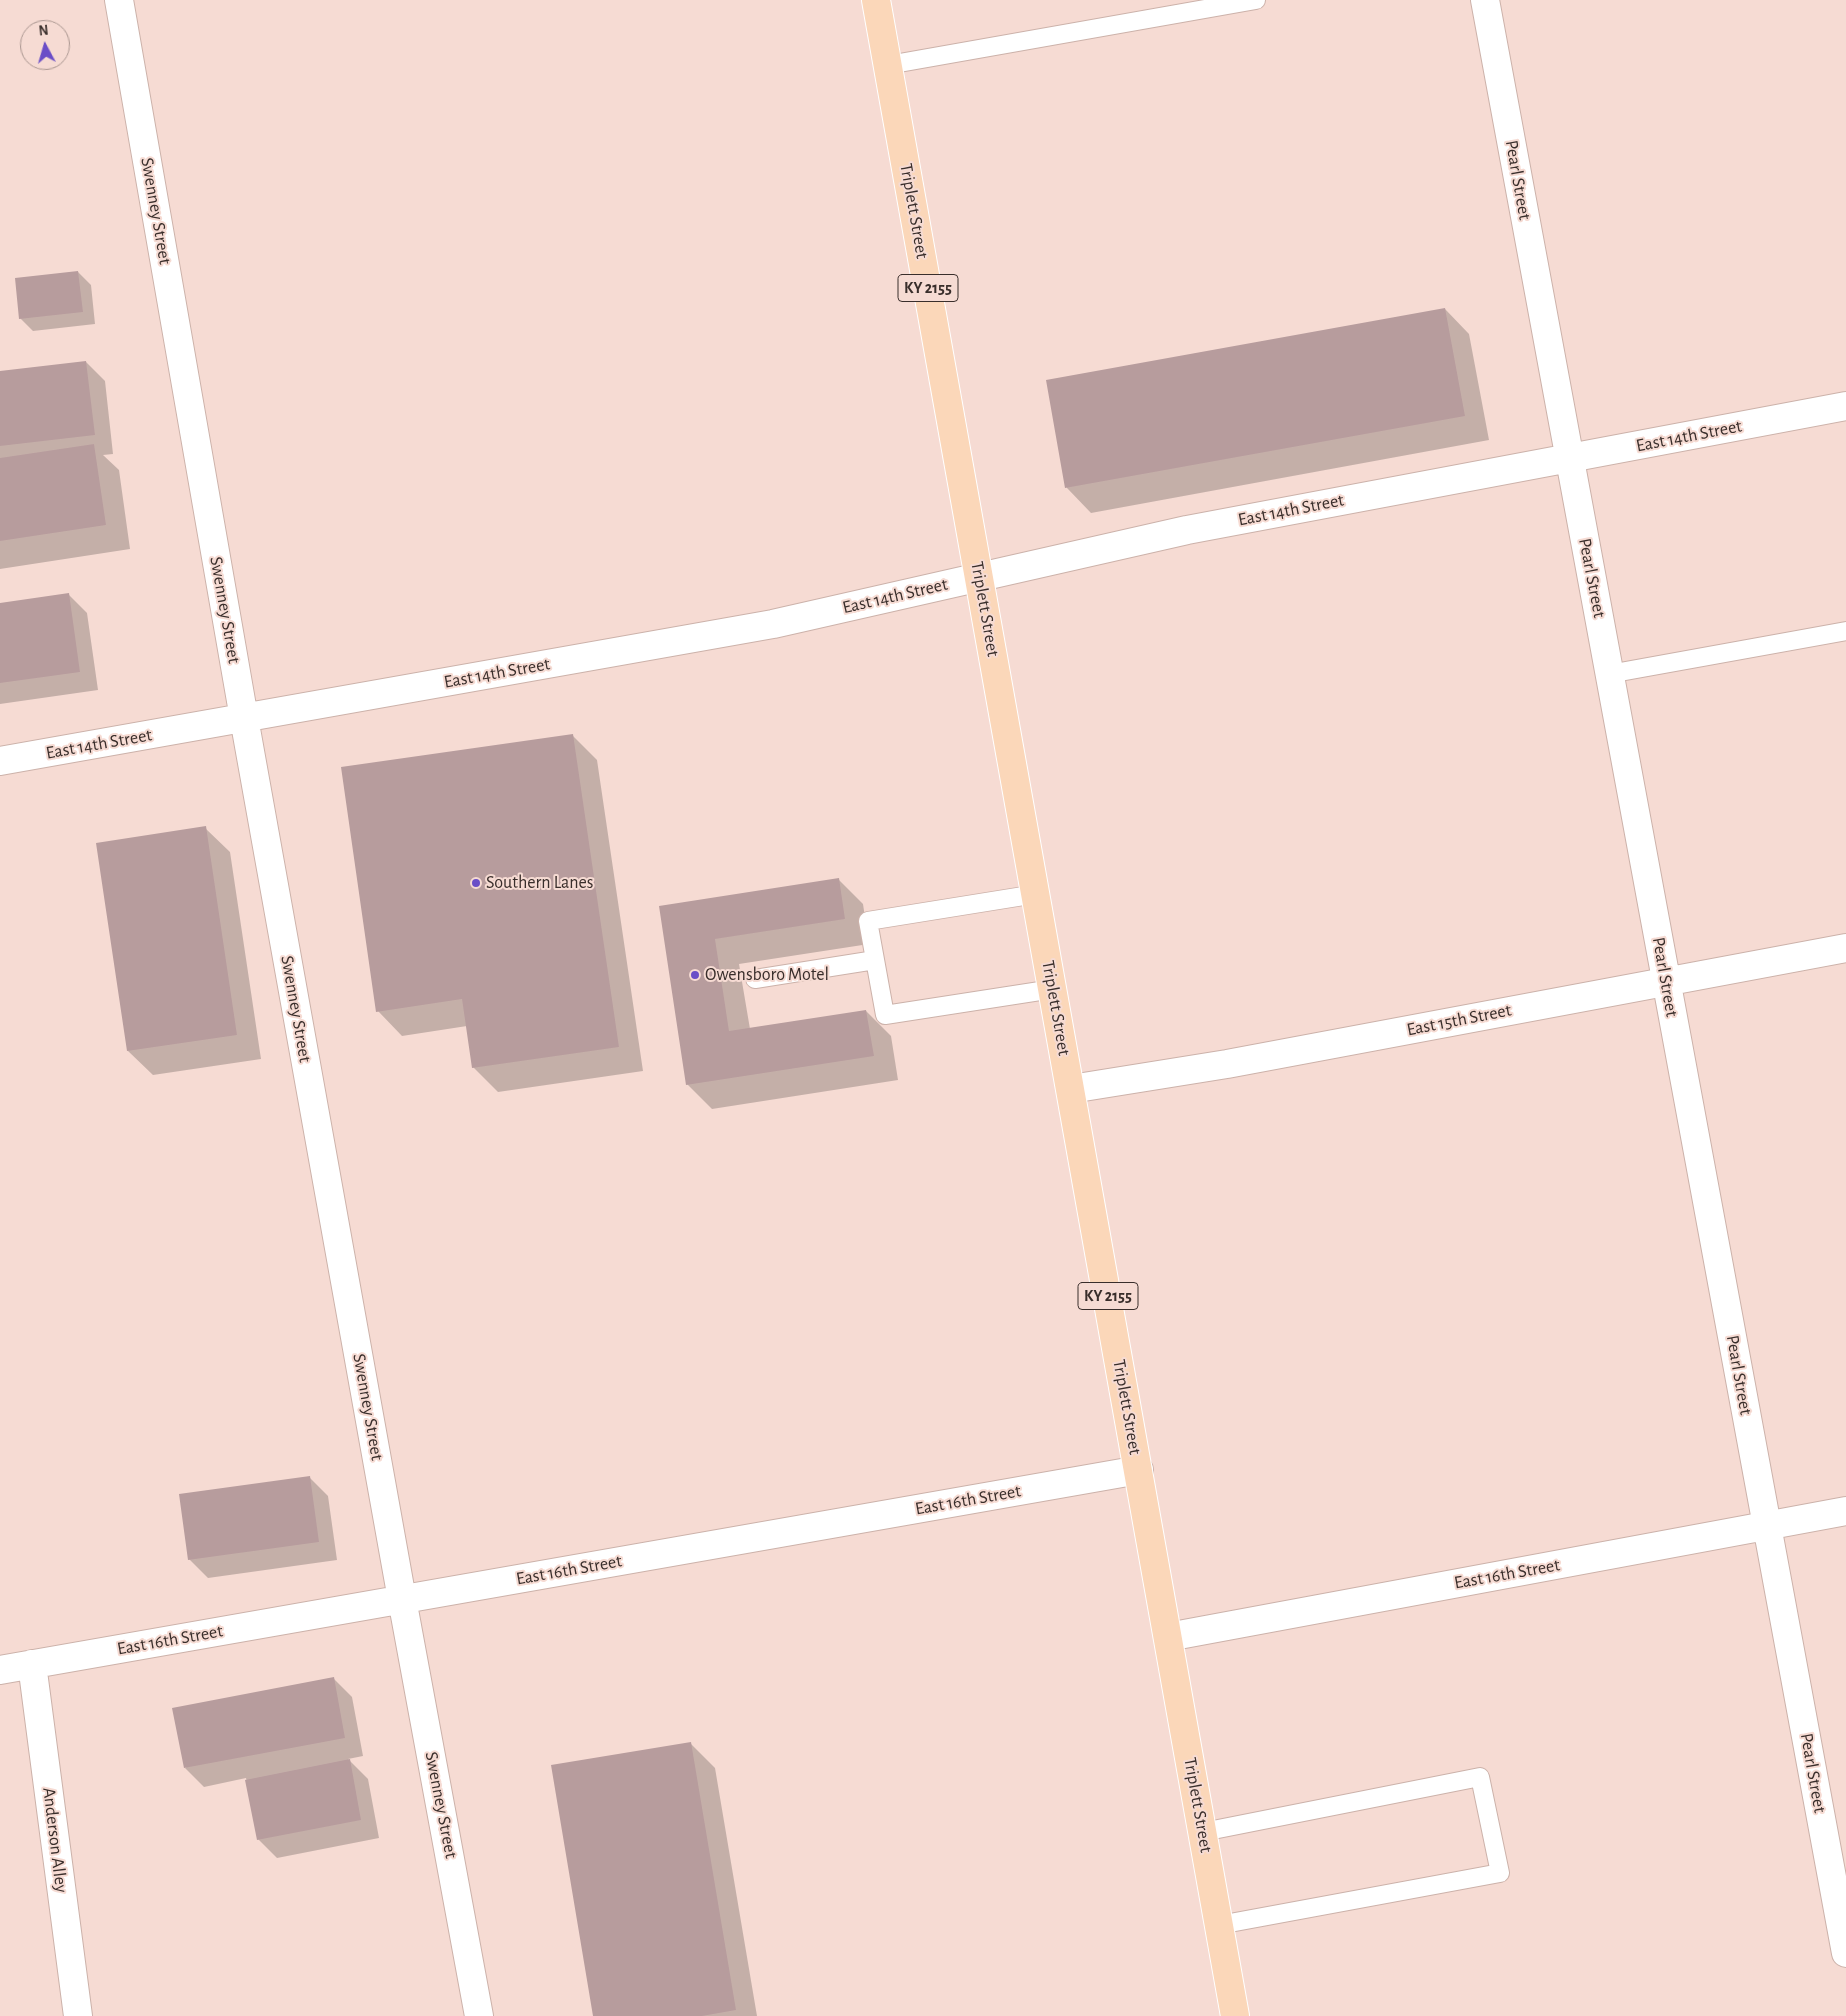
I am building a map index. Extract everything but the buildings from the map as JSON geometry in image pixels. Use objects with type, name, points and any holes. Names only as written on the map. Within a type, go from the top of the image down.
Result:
[{"type":"main road","name":"Triplett Street","points":[[876,0],[1235,2016]]},
{"type":"street","name":"Swenney Street","points":[[119,0],[244,718],[479,2016]]},
{"type":"street","name":"Pearl Street","points":[[1485,0],[1846,1953]]},
{"type":"street","name":"East 14th Street","points":[[0,761],[773,624],[1187,530],[1846,406]]},
{"type":"street","name":"East 15th Street","points":[[1071,1089],[1227,1064],[1846,948]]},
{"type":"street","name":"East 16th Street","points":[[0,1670],[1139,1470]]},
{"type":"street","name":"East 16th Street","points":[[1168,1636],[1846,1511]]},
{"type":"street","name":"Anderson Alley","points":[[32,1664],[78,2016]]},
{"type":"lane","points":[[888,66],[1256,0]]},
{"type":"lane","points":[[1610,674],[1846,631]]},
{"type":"lane","points":[[1036,894],[868,921],[885,1015],[1053,989]]},
{"type":"lane","points":[[755,979],[875,960]]},
{"type":"lane","points":[[1203,1832],[1480,1777],[1500,1873],[1220,1925]]},
{"type":"place","name":"Southern Lanes","points":[[476,883]]},
{"type":"place","name":"Owensboro Motel","points":[[695,975]]}]
